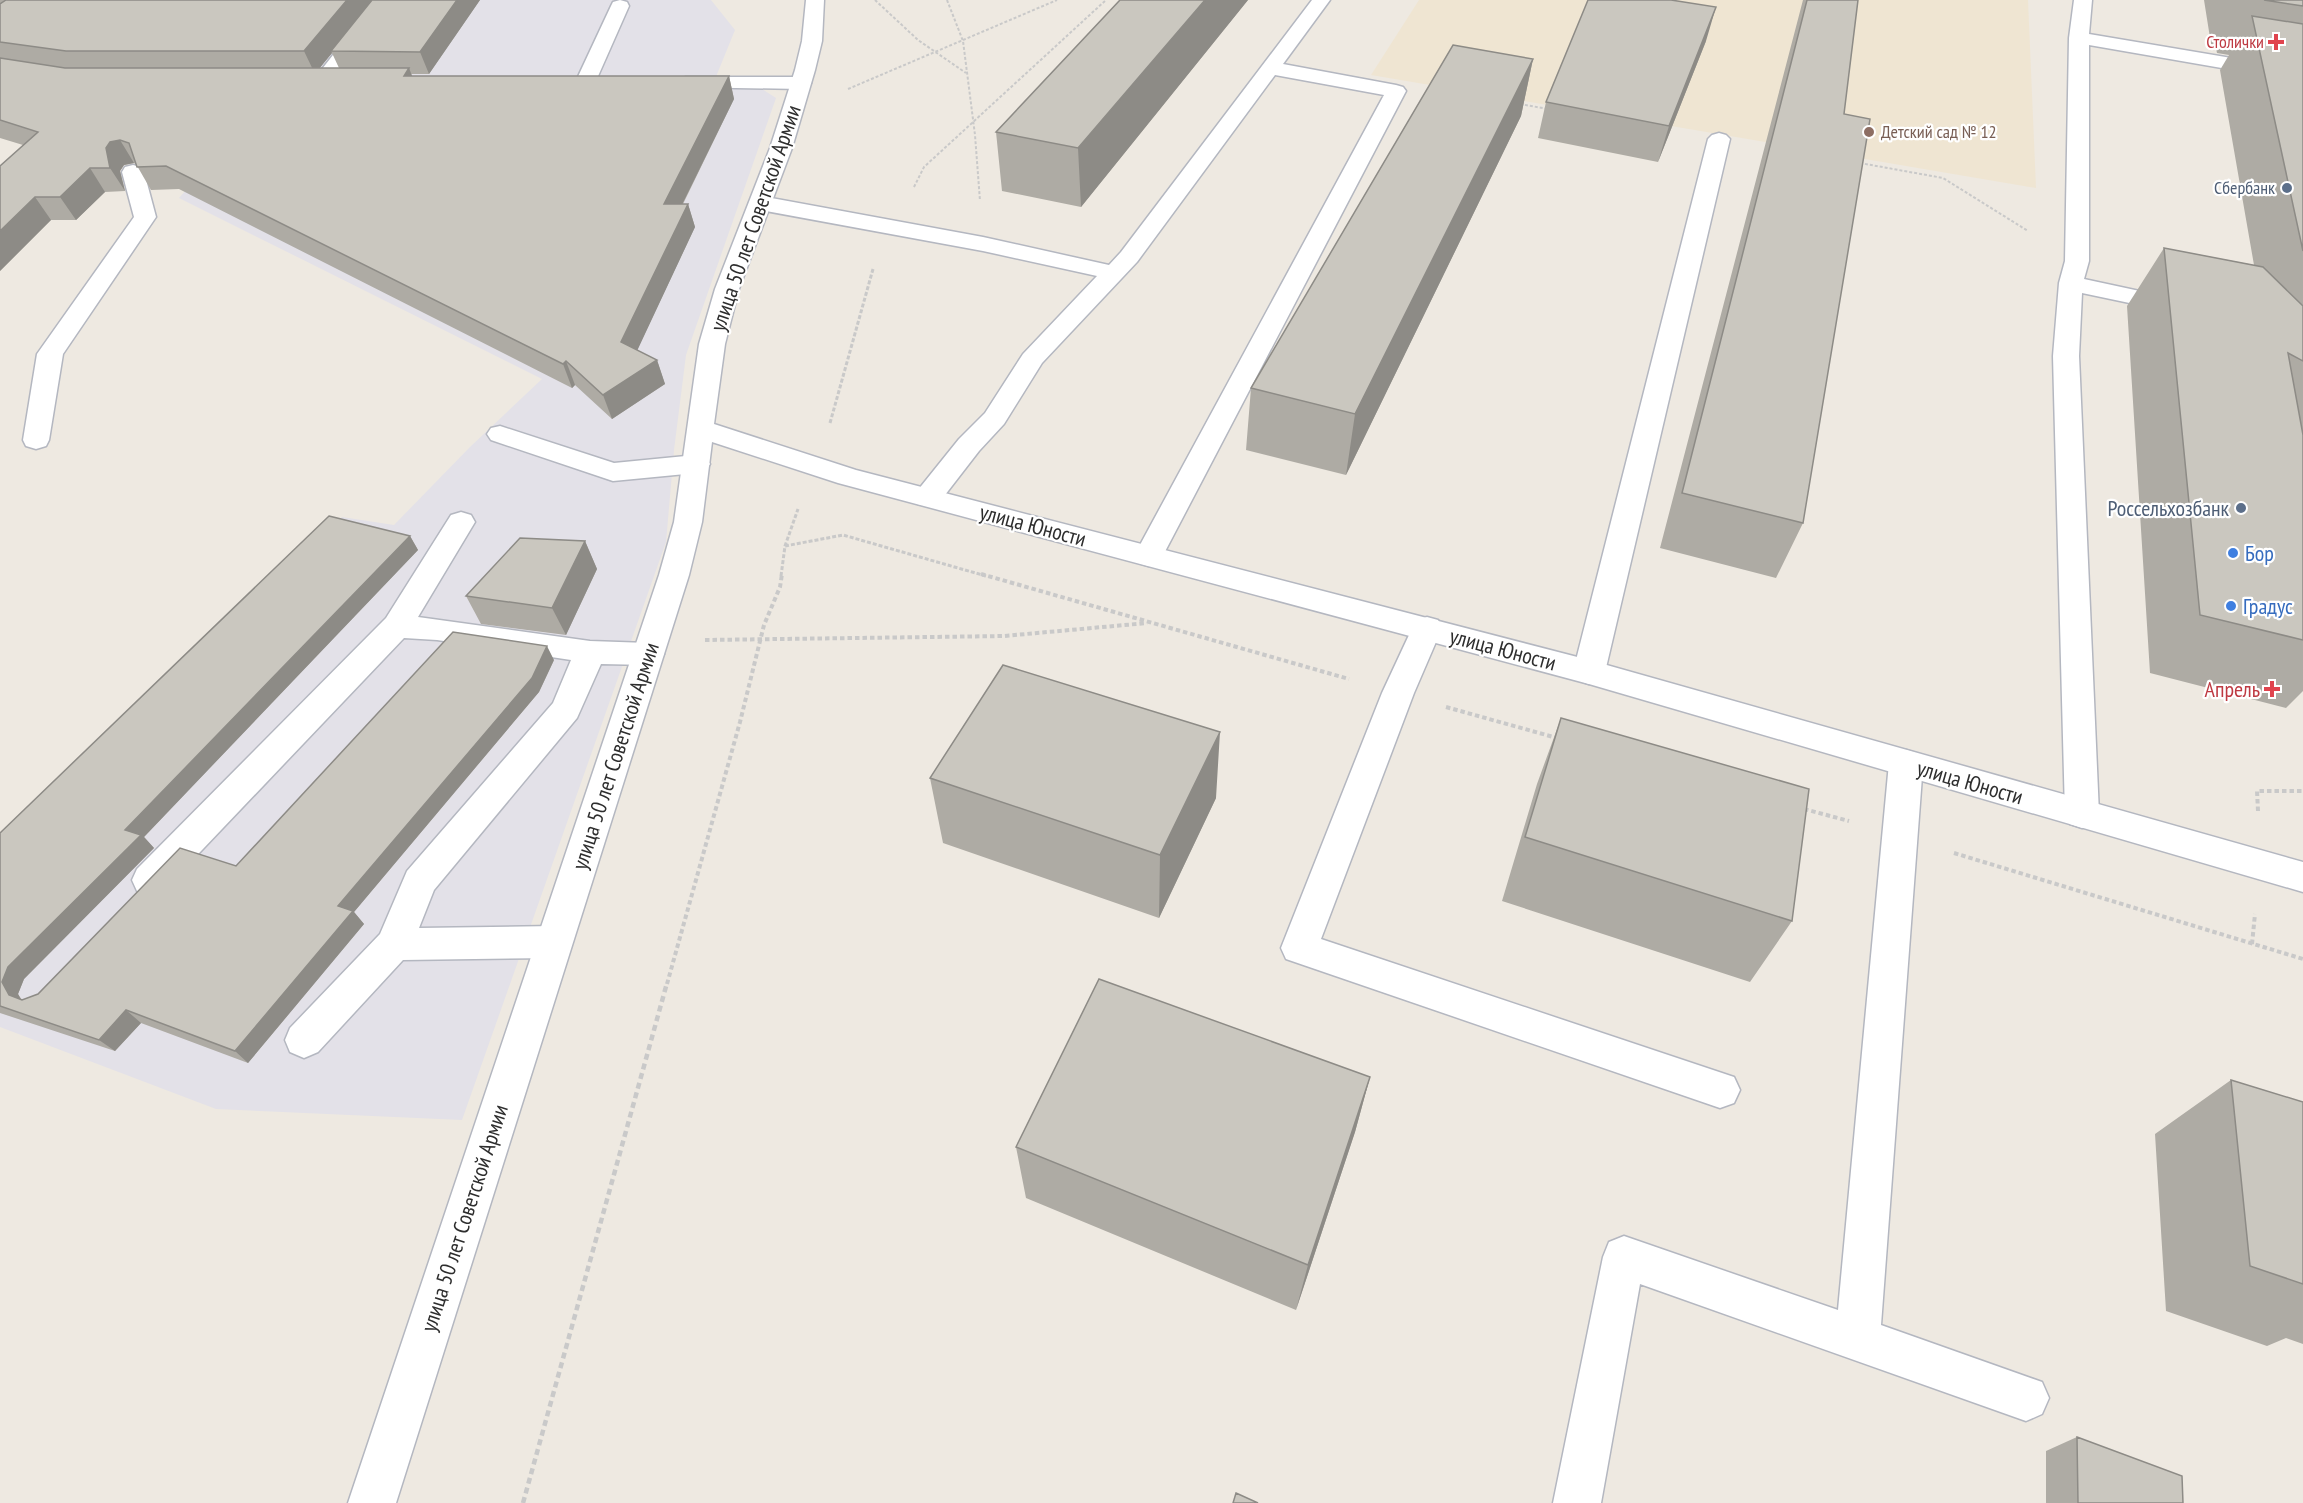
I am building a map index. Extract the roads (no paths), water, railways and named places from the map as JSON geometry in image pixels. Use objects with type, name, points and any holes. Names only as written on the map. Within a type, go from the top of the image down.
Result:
[{"type":"street","points":[[322,82],[386,0]]},
{"type":"street","name":"улица 50 лет Советской Армии","points":[[372,1503],[653,640],[688,522],[712,344],[727,289],[798,93],[812,41],[815,0]]},
{"type":"street","points":[[928,497],[969,445],[995,418],[1032,359],[1129,257],[1321,0]]},
{"type":"street","points":[[2082,814],[2066,356],[2071,283],[2077,261],[2079,38],[2083,0]]},
{"type":"street","points":[[585,83],[621,6]]},
{"type":"street","points":[[2079,38],[2303,76]]},
{"type":"street","points":[[1149,556],[1396,91],[1270,68]]},
{"type":"street","points":[[299,82],[346,82]]},
{"type":"street","points":[[561,83],[609,83]]},
{"type":"street","points":[[669,83],[798,93]]},
{"type":"street","points":[[1589,672],[1719,139]]},
{"type":"street","points":[[36,440],[50,354],[145,217],[133,172]]},
{"type":"street","points":[[759,203],[983,244],[1114,273]]},
{"type":"street","points":[[2071,283],[2196,310]]},
{"type":"street","name":"улица Юности","points":[[701,429],[815,466],[928,497],[1589,672],[2303,877]]},
{"type":"street","points":[[500,434],[613,471],[696,464]]},
{"type":"street","points":[[131,899],[397,626],[461,522]]},
{"type":"street","points":[[397,626],[437,629],[590,652],[653,640]]},
{"type":"street","points":[[1427,628],[1398,693],[1299,948],[1720,1090]]},
{"type":"street","points":[[304,1040],[394,944],[420,882],[566,709],[590,652]]},
{"type":"street","points":[[1858,1338],[1898,836],[1906,763]]},
{"type":"street","points":[[394,944],[554,942]]},
{"type":"street","points":[[1577,1503],[1624,1257],[2026,1398]]},
{"type":"place","name":"Столички","points":[[2276,42]]},
{"type":"place","name":"Детский сад № 12","points":[[1869,132]]},
{"type":"place","name":"Сбербанк","points":[[2287,188]]},
{"type":"place","name":"Россельхозбанк","points":[[2241,508]]},
{"type":"place","name":"Бор","points":[[2233,553]]},
{"type":"place","name":"Градус","points":[[2231,606]]},
{"type":"place","name":"Апрель","points":[[2272,689]]}]
